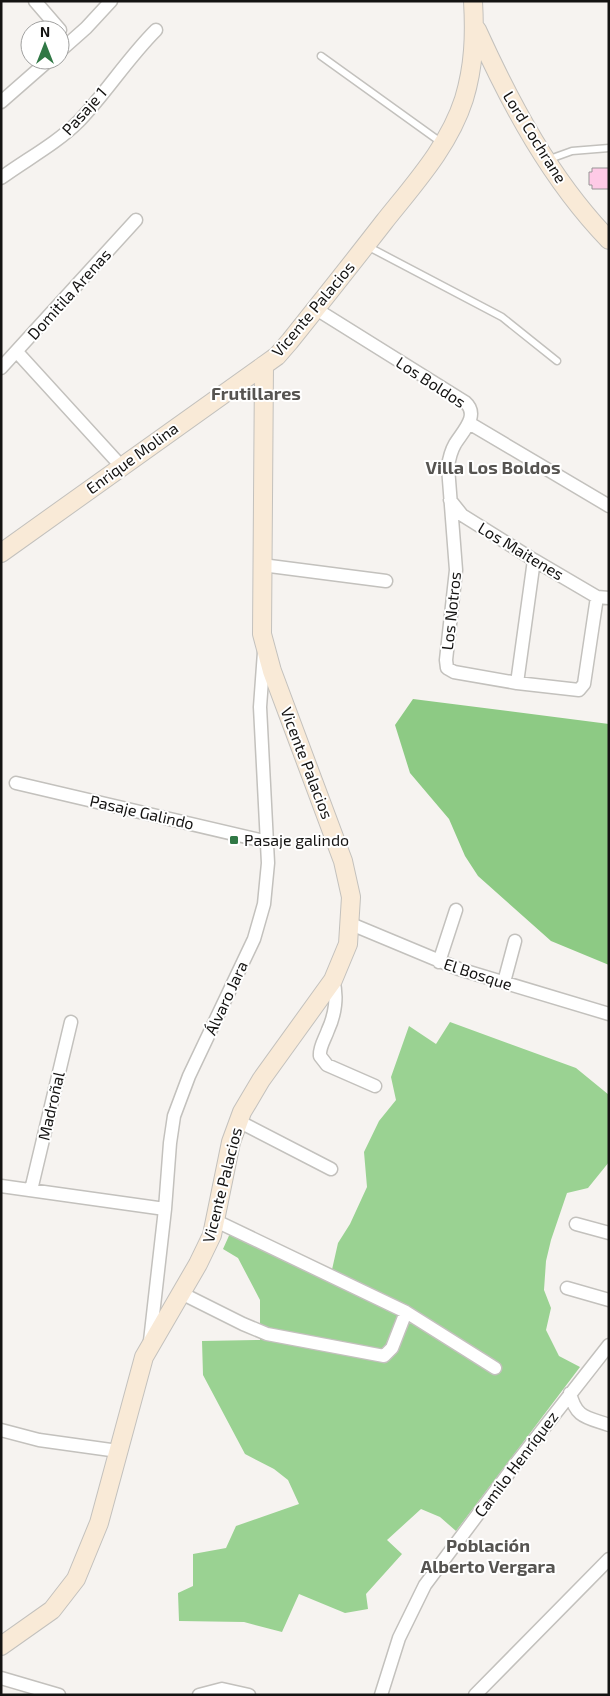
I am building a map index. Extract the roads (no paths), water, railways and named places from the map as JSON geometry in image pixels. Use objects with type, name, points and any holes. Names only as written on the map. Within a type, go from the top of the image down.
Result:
[{"type":"main road","name":"Vicente Palacios","points":[[1,1646],[52,1610],[72,1584],[98,1524],[140,1368],[149,1346],[206,1250],[216,1221],[228,1155],[238,1121],[250,1096],[333,980],[343,959],[351,924],[350,897],[343,861],[264,646],[261,613],[264,365],[277,356],[316,309],[428,166],[443,144],[457,117],[468,83],[474,46],[473,1]]},
{"type":"main road","name":"Lord Cochrane","points":[[475,25],[508,96],[546,161],[609,240]]},
{"type":"main road","name":"Enrique Molina","points":[[1,552],[264,365]]},
{"type":"street","points":[[36,1],[52,20]]},
{"type":"street","points":[[70,41],[111,1]]},
{"type":"street","name":"Pasaje 1","points":[[1,178],[77,122],[131,56],[156,30]]},
{"type":"street","points":[[2,99],[37,70]]},
{"type":"street","name":"Domitila Arenas","points":[[1,368],[136,220]]},
{"type":"street","name":"Los Boldos","points":[[316,309],[466,402],[472,412],[469,423],[609,506]]},
{"type":"street","points":[[17,352],[121,466]]},
{"type":"street","name":"Los Notros","points":[[469,423],[449,459],[447,475],[456,570],[446,664],[454,672],[517,683],[576,690],[582,688],[603,597]]},
{"type":"street","name":"Los Maitenes","points":[[450,500],[462,515],[534,560],[603,597]]},
{"type":"street","points":[[517,683],[534,560]]},
{"type":"street","points":[[262,565],[386,581]]},
{"type":"street","name":"Álvaro Jara","points":[[149,1346],[165,1209],[170,1143],[178,1102],[260,922],[267,884],[268,842],[260,707],[264,646]]},
{"type":"street","name":"Pasaje Galindo","points":[[16,783],[268,842]]},
{"type":"street","points":[[439,962],[456,910]]},
{"type":"street","name":"El Bosque","points":[[351,924],[439,962],[609,1014]]},
{"type":"street","points":[[504,982],[515,940]]},
{"type":"street","points":[[333,980],[335,1004],[330,1028],[320,1047],[320,1056],[327,1065],[375,1086]]},
{"type":"street","name":"Madroñal","points":[[31,1190],[71,1022]]},
{"type":"street","points":[[238,1121],[332,1169]]},
{"type":"street","points":[[1,1186],[165,1209]]},
{"type":"street","points":[[216,1221],[406,1312],[494,1368]]},
{"type":"street","points":[[576,1224],[609,1233]]},
{"type":"street","points":[[567,1288],[609,1300]]},
{"type":"street","points":[[181,1293],[267,1334],[384,1356],[392,1348],[406,1312]]},
{"type":"street","name":"Camilo Henríquez","points":[[381,1695],[399,1638],[425,1585],[570,1392],[609,1345]]},
{"type":"street","points":[[570,1392],[574,1408],[580,1414],[609,1425]]},
{"type":"street","points":[[1,1430],[33,1438],[118,1451]]},
{"type":"street","points":[[475,1695],[609,1560]]},
{"type":"street","points":[[1,1678],[59,1695]]},
{"type":"street","points":[[199,1695],[222,1689],[250,1695]]},
{"type":"lane","points":[[321,56],[443,144]]},
{"type":"lane","points":[[546,161],[572,151],[609,148]]},
{"type":"lane","points":[[366,245],[502,317],[557,361]]},
{"type":"place","name":"Pasaje galindo","points":[[234,840]]},
{"type":"district","name":"Frutillares","points":[[256,394]]},
{"type":"district","name":"Villa Los Boldos","points":[[493,468]]},
{"type":"district","name":"Población Alberto Vergara","points":[[488,1556]]}]
